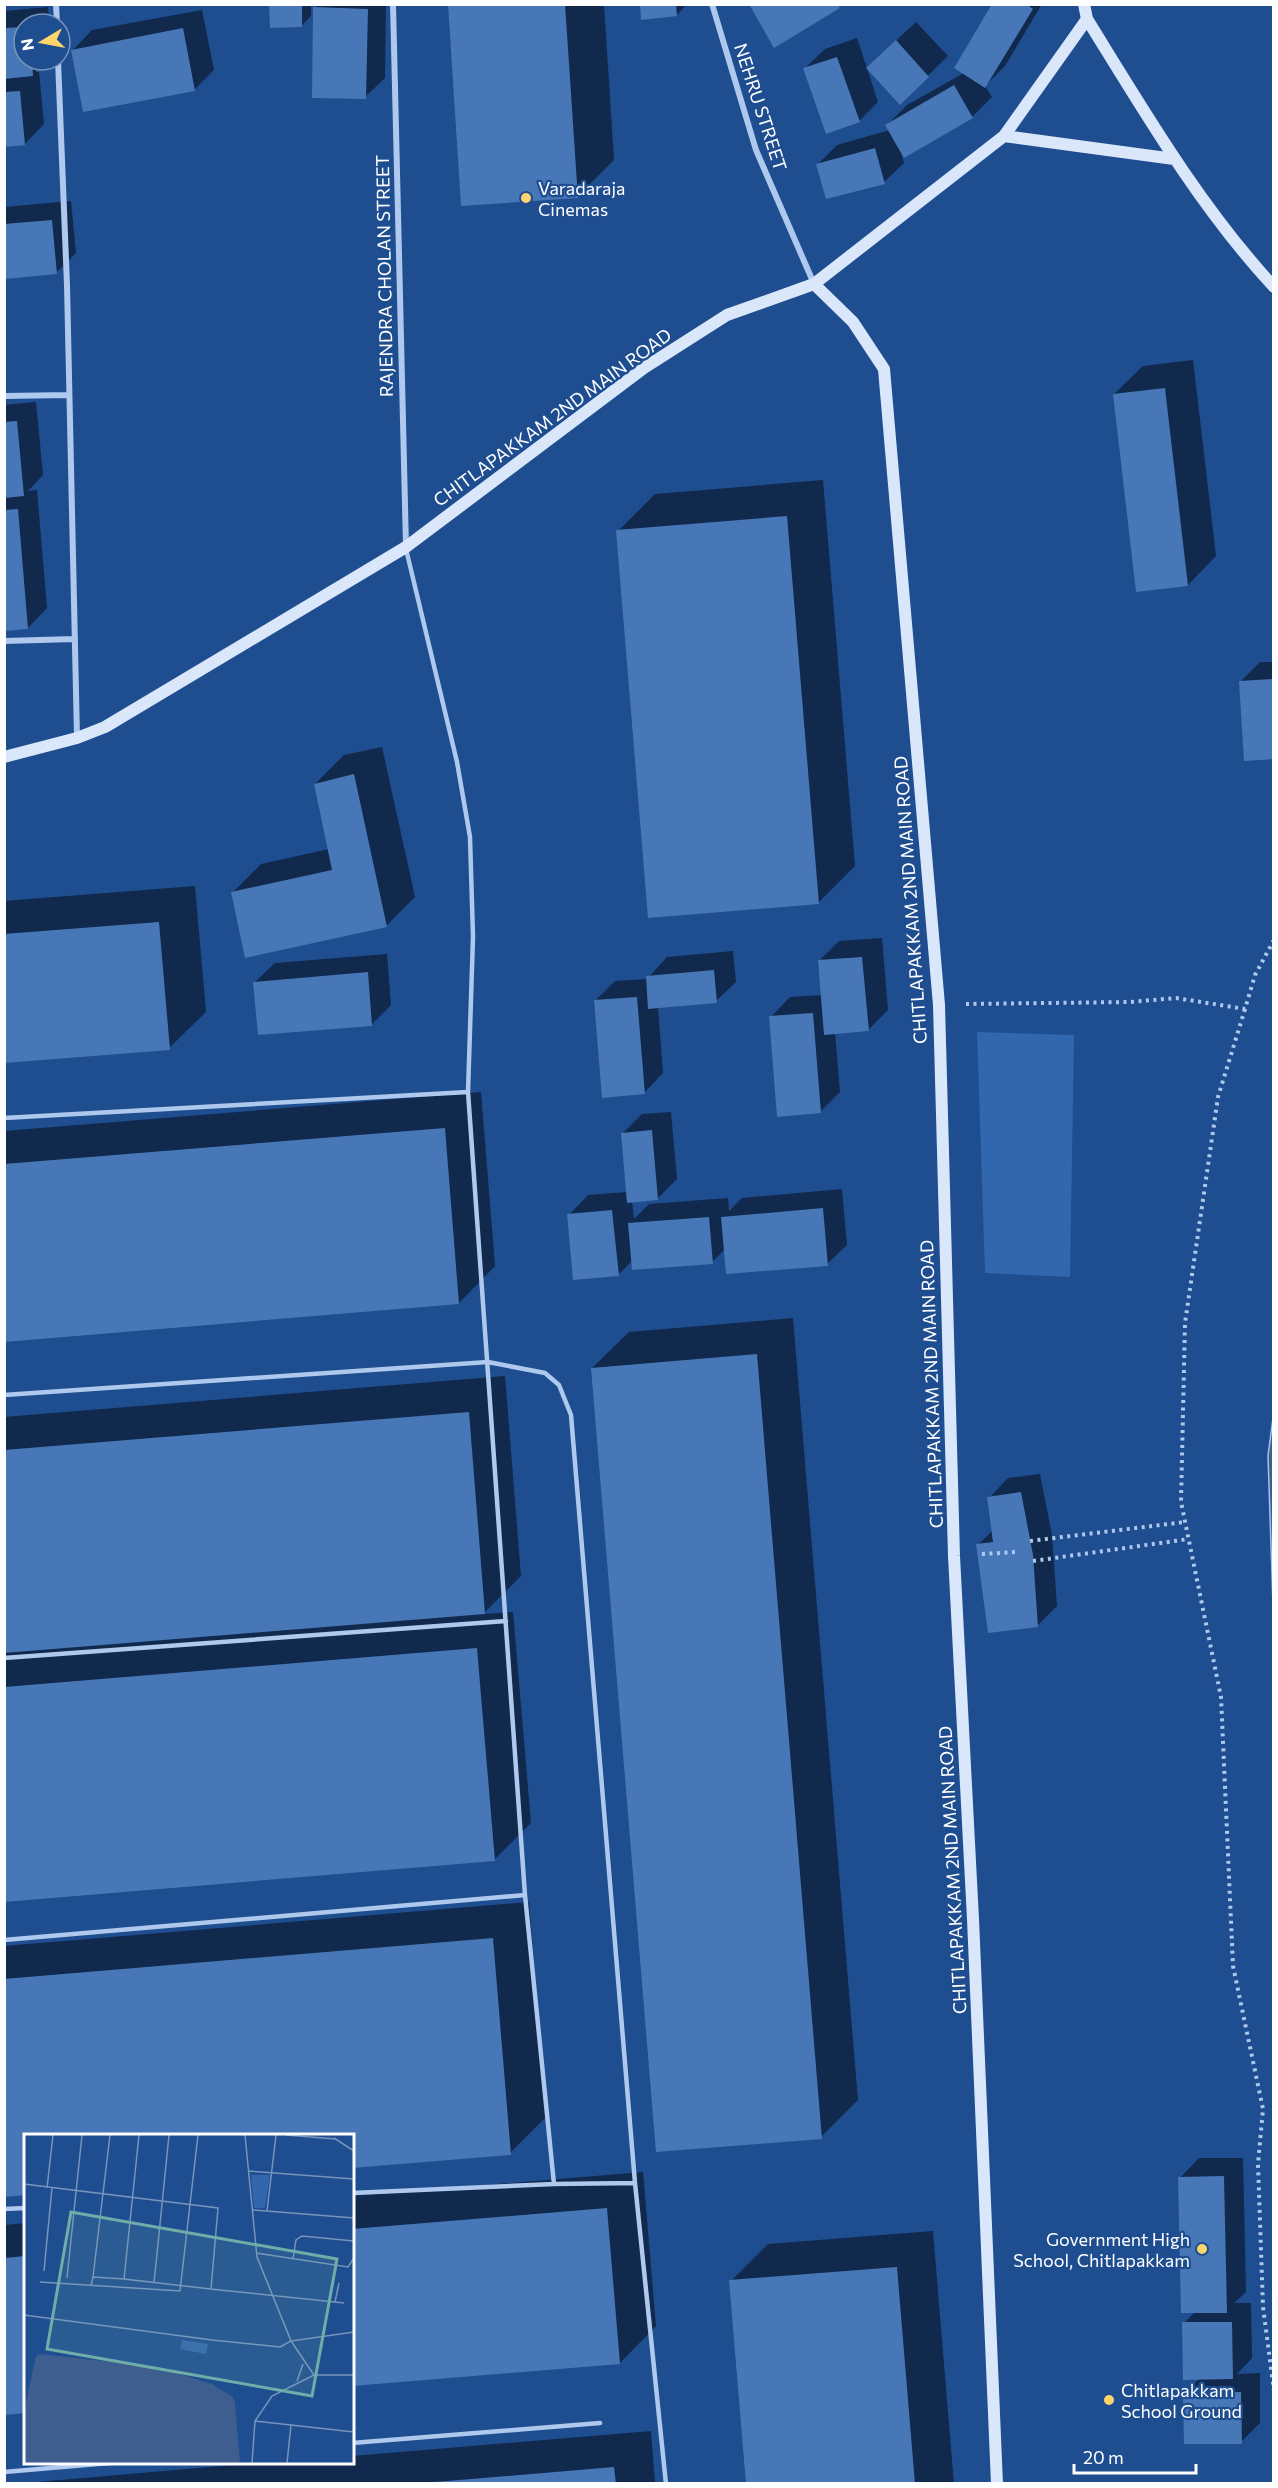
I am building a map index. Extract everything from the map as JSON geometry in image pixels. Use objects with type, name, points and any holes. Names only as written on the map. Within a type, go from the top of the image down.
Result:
[{"type":"street","name":"RAJENDRA CHOLAN STREET","points":[[393,4],[406,547]]},
{"type":"street","name":"NEHRU STREET","points":[[712,4],[756,150],[814,284]]},
{"type":"street","points":[[1084,4],[1087,19],[1174,159],[1254,266],[1274,287]]},
{"type":"street","points":[[814,284],[1004,136],[1087,19]]},
{"type":"street","points":[[58,72],[77,738]]},
{"type":"street","points":[[1004,136],[1174,159]]},
{"type":"street","name":"CHITLAPAKKAM 2ND MAIN ROAD","points":[[4,757],[77,738],[105,727],[406,547],[644,368],[727,315],[814,284],[853,321],[884,369],[939,1005],[954,1556],[973,1919],[997,2484]]},
{"type":"street","points":[[4,396],[69,395]]},
{"type":"street","points":[[4,641],[75,639]]},
{"type":"lane","points":[[406,547],[457,762],[470,837],[473,937],[468,1092],[525,1895],[554,2184]]},
{"type":"lane","points":[[4,1119],[468,1092]]},
{"type":"lane","points":[[4,1395],[488,1362],[544,1373],[559,1385],[571,1415],[636,2183],[666,2484]]},
{"type":"lane","points":[[4,1658],[506,1621]]},
{"type":"lane","points":[[4,1940],[525,1895]]},
{"type":"lane","points":[[354,2193],[554,2184],[636,2183]]},
{"type":"lane","points":[[4,2209],[24,2208]]},
{"type":"lane","points":[[354,2443],[600,2422]]},
{"type":"lane","points":[[4,2472],[108,2464]]},
{"type":"path","points":[[1274,940],[1255,975],[1218,1097],[1185,1323],[1181,1502],[1221,1697],[1233,1966],[1263,2109],[1258,2164],[1263,2307],[1274,2391]]},
{"type":"path","points":[[939,1005],[994,1002],[1130,1002],[1176,998],[1245,1009]]},
{"type":"path","points":[[1030,1541],[1185,1522]]},
{"type":"path","points":[[1033,1562],[1189,1539]]},
{"type":"path","points":[[954,1556],[1017,1552]]},
{"type":"shaded area","points":[[977,1032],[1074,1035],[1070,1277],[985,1273]]},
{"type":"shaded area","points":[[1273,1418],[1273,1605],[1268,1456]]},
{"type":"building","points":[[269,4],[302,4],[302,27],[270,28]]},
{"type":"building","points":[[448,4],[565,4],[578,198],[461,206]]},
{"type":"building","points":[[640,4],[676,4],[677,16],[641,20]]},
{"type":"building","points":[[992,4],[1026,4],[1033,9],[985,88],[954,68]]},
{"type":"building","points":[[838,5],[840,8],[774,48],[750,6]]},
{"type":"building","points":[[313,7],[368,9],[366,99],[312,98]]},
{"type":"building","points":[[4,28],[12,28],[12,72],[33,72],[33,76],[4,79]]},
{"type":"building","points":[[183,28],[195,91],[83,112],[72,50]]},
{"type":"building","points":[[896,40],[929,77],[900,105],[866,68]]},
{"type":"building","points":[[837,57],[860,122],[826,134],[803,68]]},
{"type":"building","points":[[954,85],[973,118],[904,158],[885,125]]},
{"type":"building","points":[[20,91],[25,145],[4,147],[4,92]]},
{"type":"building","points":[[875,148],[885,184],[826,199],[816,164]]},
{"type":"building","points":[[52,220],[57,274],[4,279],[4,224]]},
{"type":"building","points":[[1165,388],[1188,586],[1136,592],[1113,394]]},
{"type":"building","points":[[17,421],[24,496],[4,498],[4,422]]},
{"type":"building","points":[[18,509],[28,629],[4,631],[4,510]]},
{"type":"building","points":[[787,516],[819,904],[648,918],[616,530]]},
{"type":"building","points":[[1274,679],[1274,759],[1244,761],[1239,681]]},
{"type":"building","points":[[354,774],[387,927],[245,958],[231,892],[332,870],[314,784]]},
{"type":"building","points":[[159,922],[170,1050],[4,1063],[4,934]]},
{"type":"building","points":[[862,957],[869,1031],[824,1035],[818,960]]},
{"type":"building","points":[[714,970],[717,1003],[648,1009],[646,976]]},
{"type":"building","points":[[368,972],[372,1026],[258,1035],[253,982]]},
{"type":"building","points":[[637,997],[645,1094],[602,1098],[594,1000]]},
{"type":"building","points":[[813,1013],[821,1113],[777,1117],[769,1016]]},
{"type":"building","points":[[445,1128],[459,1304],[4,1342],[4,1164]]},
{"type":"building","points":[[652,1130],[658,1200],[627,1203],[621,1133]]},
{"type":"building","points":[[823,1208],[828,1266],[726,1274],[721,1217]]},
{"type":"building","points":[[612,1210],[619,1276],[573,1280],[567,1214]]},
{"type":"building","points":[[709,1217],[713,1264],[632,1270],[628,1223]]},
{"type":"building","points":[[757,1354],[822,2139],[656,2152],[591,1368]]},
{"type":"building","points":[[469,1412],[485,1614],[4,1653],[4,1450]]},
{"type":"building","points":[[1021,1492],[1033,1555],[1038,1627],[988,1633],[976,1544],[993,1542],[987,1497]]},
{"type":"building","points":[[477,1648],[495,1861],[4,1902],[4,1687]]},
{"type":"building","points":[[493,1938],[511,2155],[354,2168],[354,2134],[24,2134],[24,2195],[4,2197],[4,1979]]},
{"type":"building","points":[[1224,2176],[1227,2313],[1181,2313],[1178,2177]]},
{"type":"building","points":[[607,2208],[620,2364],[354,2386],[354,2229]]},
{"type":"building","points":[[24,2256],[24,2413],[4,2415],[4,2258]]},
{"type":"building","points":[[897,2267],[915,2484],[746,2484],[729,2280]]},
{"type":"building","points":[[1182,2322],[1232,2322],[1233,2379],[1183,2380]]},
{"type":"building","points":[[1241,2392],[1242,2444],[1184,2444],[1183,2393]]},
{"type":"building","points":[[614,2467],[616,2484],[435,2484],[435,2482]]},
{"type":"place","name":"Varadaraja Cinemas","points":[[526,198]]},
{"type":"place","name":"Government High School, Chitlapakkam","points":[[1202,2249]]},
{"type":"place","name":"Chitlapakkam School Ground","points":[[1109,2400]]}]
